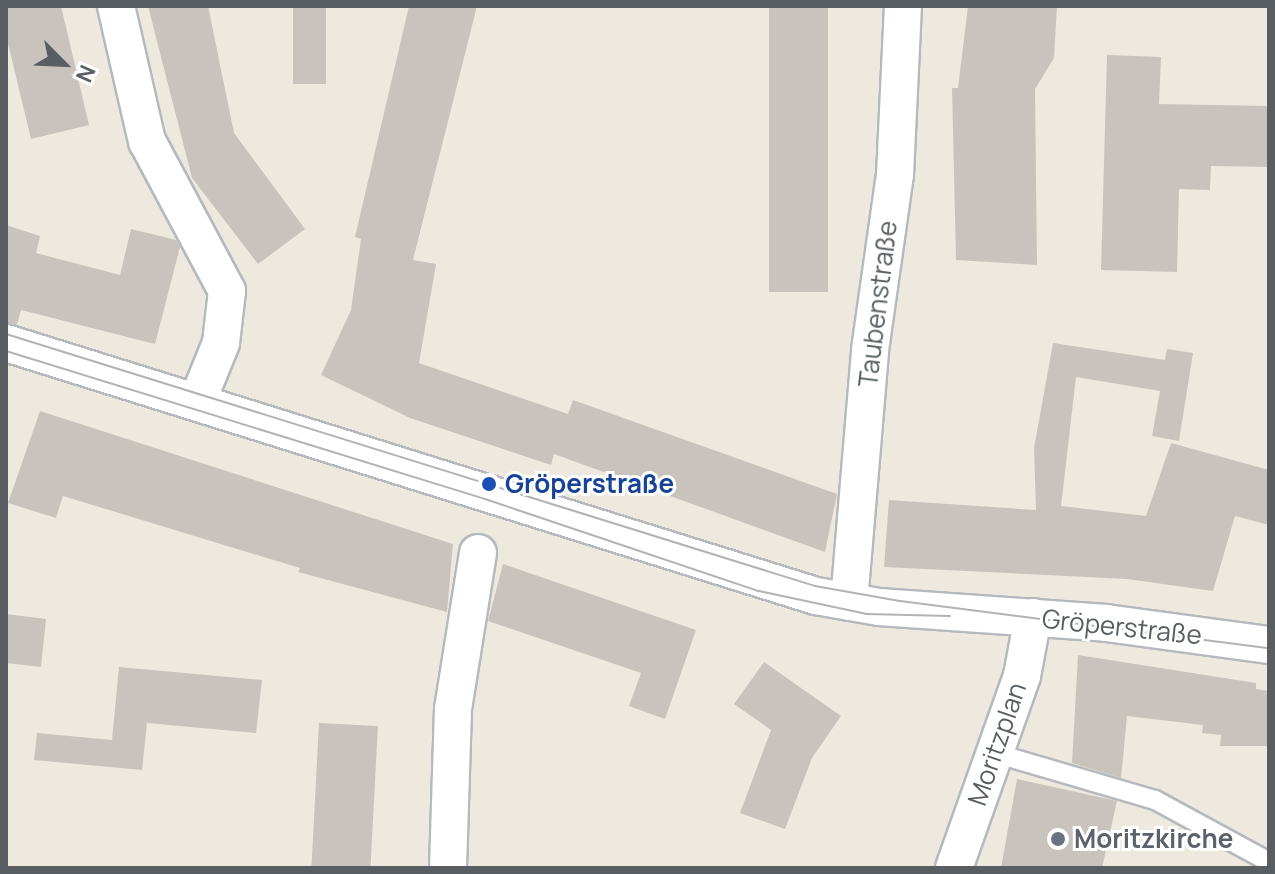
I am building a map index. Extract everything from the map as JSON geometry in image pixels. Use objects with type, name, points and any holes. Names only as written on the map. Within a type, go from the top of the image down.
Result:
[{"type":"street","points":[[116,6],[147,141],[227,291],[221,343],[198,400]]},
{"type":"street","name":"Taubenstraße","points":[[849,602],[870,350],[895,175],[903,6]]},
{"type":"street","name":"Gröperstraße","points":[[6,343],[198,400],[776,586],[849,602],[1033,617],[1269,645]]},
{"type":"street","points":[[448,868],[453,709],[478,553]]},
{"type":"street","name":"Moritzplan","points":[[954,868],[1022,676],[1033,617]]},
{"type":"lane","points":[[994,753],[1155,800],[1269,862]]},
{"type":"building","points":[[6,6],[61,6],[89,125],[31,139],[6,35]]},
{"type":"building","points":[[148,6],[208,6],[234,133],[305,229],[258,264],[192,178]]},
{"type":"building","points":[[293,6],[326,6],[326,84],[293,84]]},
{"type":"building","points":[[409,6],[477,6],[413,260],[436,264],[419,363],[568,414],[573,400],[837,494],[825,552],[554,454],[551,465],[410,418],[321,375],[351,310],[361,239],[355,237]]},
{"type":"building","points":[[769,6],[828,6],[828,292],[769,292]]},
{"type":"building","points":[[968,6],[1057,6],[1054,58],[1035,89],[1037,265],[956,260],[952,88],[958,88]]},
{"type":"building","points":[[1107,55],[1161,57],[1159,104],[1269,106],[1269,167],[1211,166],[1210,190],[1179,189],[1177,272],[1101,270]]},
{"type":"building","points":[[6,225],[40,236],[36,253],[120,275],[131,229],[176,240],[180,247],[155,344],[21,310],[17,324],[6,323]]},
{"type":"building","points":[[1053,343],[1165,360],[1167,349],[1193,353],[1179,441],[1152,436],[1160,391],[1076,377],[1061,506],[1146,516],[1171,443],[1269,470],[1269,525],[1235,516],[1213,591],[1127,579],[884,567],[889,500],[1036,510],[1034,448]]},
{"type":"building","points":[[40,411],[453,544],[447,612],[298,572],[300,568],[63,496],[56,518],[8,503]]},
{"type":"building","points":[[503,564],[696,630],[665,719],[629,706],[641,673],[488,621]]},
{"type":"building","points":[[6,614],[46,619],[41,667],[6,663]]},
{"type":"building","points":[[1078,655],[1256,683],[1256,689],[1269,691],[1269,746],[1220,746],[1221,735],[1202,733],[1203,725],[1127,716],[1121,778],[1072,763]]},
{"type":"building","points":[[764,662],[841,716],[812,758],[785,829],[740,813],[771,730],[734,704]]},
{"type":"building","points":[[119,667],[262,680],[256,733],[147,723],[142,770],[34,760],[37,733],[112,740]]},
{"type":"building","points":[[319,723],[378,726],[370,868],[311,868]]},
{"type":"building","name":"Moritzkirche","points":[[1017,779],[1117,801],[1102,868],[1001,868]]},
{"type":"tram line","points":[[6,334],[815,586],[900,601],[1269,648]]},
{"type":"tram line","points":[[6,351],[485,499],[759,591],[866,614],[950,616]]},
{"type":"place","name":"Gröperstraße","points":[[489,484]]},
{"type":"place","name":"Moritzkirche","points":[[1058,839]]}]
